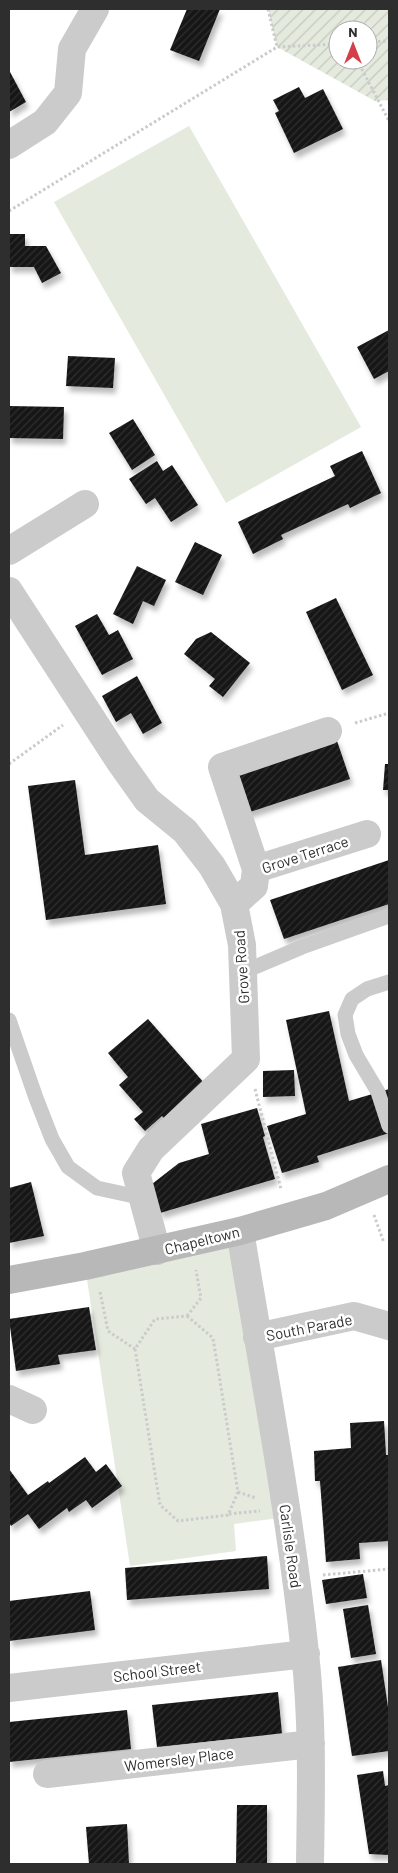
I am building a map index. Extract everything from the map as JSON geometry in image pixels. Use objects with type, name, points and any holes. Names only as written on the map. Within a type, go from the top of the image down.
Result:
[{"type":"main road","name":"Chapeltown","points":[[9,1280],[157,1251],[240,1231],[326,1206],[389,1179]]},
{"type":"street","points":[[9,144],[45,122],[68,93],[72,49],[95,9]]},
{"type":"street","points":[[9,551],[87,501]]},
{"type":"street","name":"Grove Road","points":[[9,591],[120,762],[147,800],[185,831],[212,866],[234,904],[242,945],[246,1059]]},
{"type":"street","points":[[256,869],[222,767],[328,731]]},
{"type":"street","name":"Grove Terrace","points":[[234,904],[254,886],[256,869],[367,834]]},
{"type":"street","points":[[157,1251],[136,1173],[151,1149],[246,1059]]},
{"type":"street","name":"Carlisle Road","points":[[240,1231],[306,1654],[311,1744],[310,1864]]},
{"type":"street","name":"South Parade","points":[[258,1337],[354,1316],[389,1326]]},
{"type":"street","name":"School Street","points":[[9,1688],[306,1654]]},
{"type":"street","name":"Womersley Place","points":[[47,1774],[311,1744]]},
{"type":"lane","points":[[243,972],[302,947],[389,916]]},
{"type":"lane","points":[[389,982],[367,989],[352,999],[345,1015],[348,1034],[356,1055],[378,1092],[389,1126]]},
{"type":"lane","points":[[9,1020],[52,1139],[68,1167],[97,1188],[143,1198]]},
{"type":"path","points":[[268,9],[277,47]]},
{"type":"path","points":[[9,211],[277,47],[328,44]]},
{"type":"path","points":[[362,70],[389,121]]},
{"type":"path","points":[[9,764],[86,709]]},
{"type":"path","points":[[328,731],[389,713]]},
{"type":"path","points":[[246,1059],[289,1216]]},
{"type":"path","points":[[187,1316],[213,1338],[238,1492],[228,1514],[178,1521],[160,1505],[135,1349],[155,1320],[187,1316],[201,1298],[190,1243]]},
{"type":"path","points":[[95,1264],[108,1331],[135,1349]]},
{"type":"path","points":[[295,1577],[389,1569]]},
{"type":"shaded area","points":[[268,9],[389,9],[389,100],[375,101],[277,47]]},
{"type":"shaded area","points":[[189,126],[361,427],[226,503],[54,202]]},
{"type":"shaded area","points":[[240,1231],[287,1517],[234,1524],[236,1551],[130,1566],[85,1266]]},
{"type":"building","points":[[187,9],[220,9],[199,61],[170,50]]},
{"type":"building","points":[[9,70],[26,102],[9,112]]},
{"type":"building","points":[[299,87],[305,98],[323,89],[343,129],[294,153],[275,113],[279,111],[273,100]]},
{"type":"building","points":[[9,234],[25,234],[25,246],[46,246],[61,273],[42,283],[34,267],[9,267]]},
{"type":"building","points":[[389,330],[389,371],[374,379],[357,347]]},
{"type":"building","points":[[68,356],[115,358],[113,388],[66,386]]},
{"type":"building","points":[[9,406],[64,407],[63,439],[9,438]]},
{"type":"building","points":[[133,419],[155,455],[132,470],[109,433]]},
{"type":"building","points":[[362,451],[381,493],[350,508],[348,504],[281,535],[283,539],[253,554],[238,522],[335,476],[330,466]]},
{"type":"building","points":[[157,461],[163,471],[172,465],[198,505],[171,522],[155,498],[146,504],[129,479]]},
{"type":"building","points":[[195,542],[222,555],[203,595],[175,582]]},
{"type":"building","points":[[137,566],[166,580],[154,606],[143,601],[133,624],[113,614]]},
{"type":"building","points":[[336,598],[373,675],[342,690],[306,612]]},
{"type":"building","points":[[97,614],[109,635],[118,630],[133,659],[102,675],[75,626]]},
{"type":"building","points":[[211,632],[250,663],[223,697],[209,686],[215,679],[184,654],[196,639]]},
{"type":"building","points":[[137,676],[162,723],[143,734],[131,713],[116,722],[102,696]]},
{"type":"building","points":[[336,738],[350,779],[247,813],[234,772]]},
{"type":"building","points":[[385,764],[389,764],[389,790],[383,790]]},
{"type":"building","points":[[75,780],[85,855],[158,845],[166,904],[46,920],[28,786]]},
{"type":"building","points":[[389,860],[389,904],[284,939],[270,900]]},
{"type":"building","points":[[329,1011],[349,1101],[389,1089],[389,1133],[317,1156],[319,1162],[282,1173],[267,1126],[306,1114],[286,1020]]},
{"type":"building","points":[[148,1019],[205,1084],[165,1119],[162,1116],[145,1131],[134,1119],[143,1112],[119,1085],[128,1077],[108,1053]]},
{"type":"building","points":[[294,1070],[295,1096],[263,1097],[263,1071]]},
{"type":"building","points":[[257,1108],[275,1179],[160,1213],[152,1184],[179,1163],[209,1154],[201,1124]]},
{"type":"building","points":[[31,1182],[44,1236],[9,1243],[9,1188]]},
{"type":"building","points":[[89,1307],[96,1350],[58,1355],[60,1364],[16,1371],[9,1319]]},
{"type":"building","points":[[384,1421],[386,1455],[389,1455],[389,1541],[359,1543],[360,1559],[326,1562],[320,1481],[315,1481],[314,1451],[351,1448],[350,1423]]},
{"type":"building","points":[[85,1457],[96,1472],[106,1464],[122,1486],[92,1508],[86,1500],[69,1512],[67,1508],[39,1529],[28,1514],[11,1526],[9,1522],[9,1469],[28,1495],[48,1481],[49,1483]]},
{"type":"building","points":[[267,1556],[269,1589],[127,1600],[125,1568]]},
{"type":"building","points":[[363,1574],[367,1598],[326,1604],[322,1580]]},
{"type":"building","points":[[90,1591],[95,1630],[9,1641],[9,1601]]},
{"type":"building","points":[[368,1605],[376,1654],[351,1658],[343,1609]]},
{"type":"building","points":[[381,1660],[389,1714],[389,1751],[352,1756],[338,1667]]},
{"type":"building","points":[[278,1692],[282,1734],[157,1747],[152,1705]]},
{"type":"building","points":[[127,1710],[131,1749],[9,1762],[9,1722]]},
{"type":"building","points":[[383,1771],[385,1786],[389,1785],[389,1855],[369,1854],[357,1775]]},
{"type":"building","points":[[237,1805],[267,1805],[267,1863],[236,1863]]},
{"type":"building","points":[[127,1824],[129,1864],[89,1864],[86,1827]]}]
